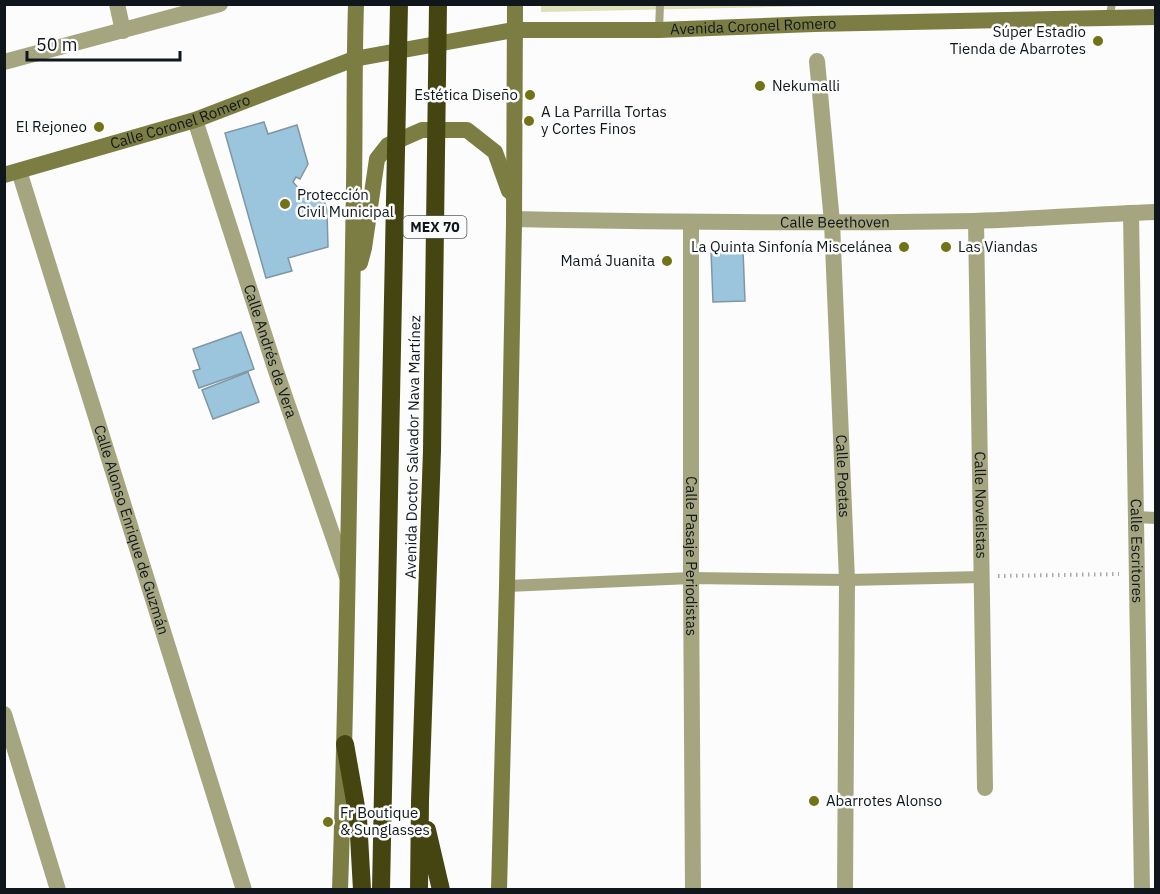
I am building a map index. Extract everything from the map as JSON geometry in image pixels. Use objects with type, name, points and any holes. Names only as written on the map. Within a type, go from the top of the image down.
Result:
[{"type":"highway","name":"Avenida Doctor Salvador Nava Martínez","points":[[381,890],[399,4]]},
{"type":"highway","name":"Avenida Doctor Salvador Nava Martínez","points":[[418,890],[432,450],[438,4]]},
{"type":"highway","points":[[345,744],[358,818],[362,890]]},
{"type":"highway","points":[[420,801],[441,890]]},
{"type":"main road","points":[[340,890],[348,580],[356,4]]},
{"type":"main road","points":[[499,890],[514,219],[514,4]]},
{"type":"main road","name":"Avenida Coronel Romero","points":[[354,59],[514,30],[659,30],[1110,11],[1155,17]]},
{"type":"main road","name":"Calle Coronel Romero","points":[[12,173],[195,120],[354,59]]},
{"type":"main road","points":[[352,292],[364,248],[377,159],[388,145],[396,141],[422,130],[467,130],[495,152],[508,187],[514,219]]},
{"type":"street","points":[[117,4],[123,31]]},
{"type":"street","points":[[4,62],[123,31],[179,10],[220,4]]},
{"type":"street","name":"Calle Poetas","points":[[817,62],[832,222],[847,580],[845,890]]},
{"type":"street","name":"Calle Andrés de Vera","points":[[195,120],[276,371],[348,580]]},
{"type":"street","name":"Calle Alonso Enrique de Guzmán","points":[[12,173],[244,890]]},
{"type":"street","name":"Calle Beethoven","points":[[514,219],[691,222],[976,221],[1155,212]]},
{"type":"street","name":"Calle Escritores","points":[[1131,213],[1142,890]]},
{"type":"street","name":"Calle Novelistas","points":[[976,221],[985,788]]},
{"type":"street","name":"Calle Pasaje Periodistas","points":[[691,222],[693,890]]},
{"type":"street","points":[[1136,517],[1155,518]]},
{"type":"street","points":[[507,586],[691,578],[847,580],[982,577]]},
{"type":"street","points":[[4,714],[58,890]]},
{"type":"lane","points":[[659,30],[660,4]]},
{"type":"path","points":[[982,577],[1138,573]]},
{"type":"green space","points":[[541,4],[871,5],[541,12]]},
{"type":"building","name":"Protección Civil Municipal","points":[[264,122],[268,134],[297,125],[308,164],[300,179],[296,177],[293,182],[299,189],[304,188],[315,198],[322,194],[327,210],[328,247],[288,258],[292,271],[266,278],[225,133]]},
{"type":"building","points":[[743,250],[745,301],[713,302],[711,251]]},
{"type":"building","points":[[241,332],[254,369],[199,388],[193,371],[200,369],[193,349]]},
{"type":"building","points":[[248,372],[259,402],[213,419],[202,390]]},
{"type":"place","name":"Súper Estadio Tienda de Abarrotes","points":[[1098,41]]},
{"type":"place","name":"Nekumalli","points":[[760,86]]},
{"type":"place","name":"Estética Diseño","points":[[530,95]]},
{"type":"place","name":"A La Parrilla Tortas y Cortes Finos","points":[[529,121]]},
{"type":"place","name":"El Rejoneo","points":[[99,127]]},
{"type":"place","name":"Protección Civil Municipal","points":[[285,204]]},
{"type":"place","name":"La Quinta Sinfonía Miscelánea","points":[[904,247]]},
{"type":"place","name":"Las Viandas","points":[[946,247]]},
{"type":"place","name":"Mamá Juanita","points":[[667,261]]},
{"type":"place","name":"Abarrotes Alonso","points":[[814,801]]},
{"type":"place","name":"Fr Boutique & Sunglasses","points":[[328,822]]}]
